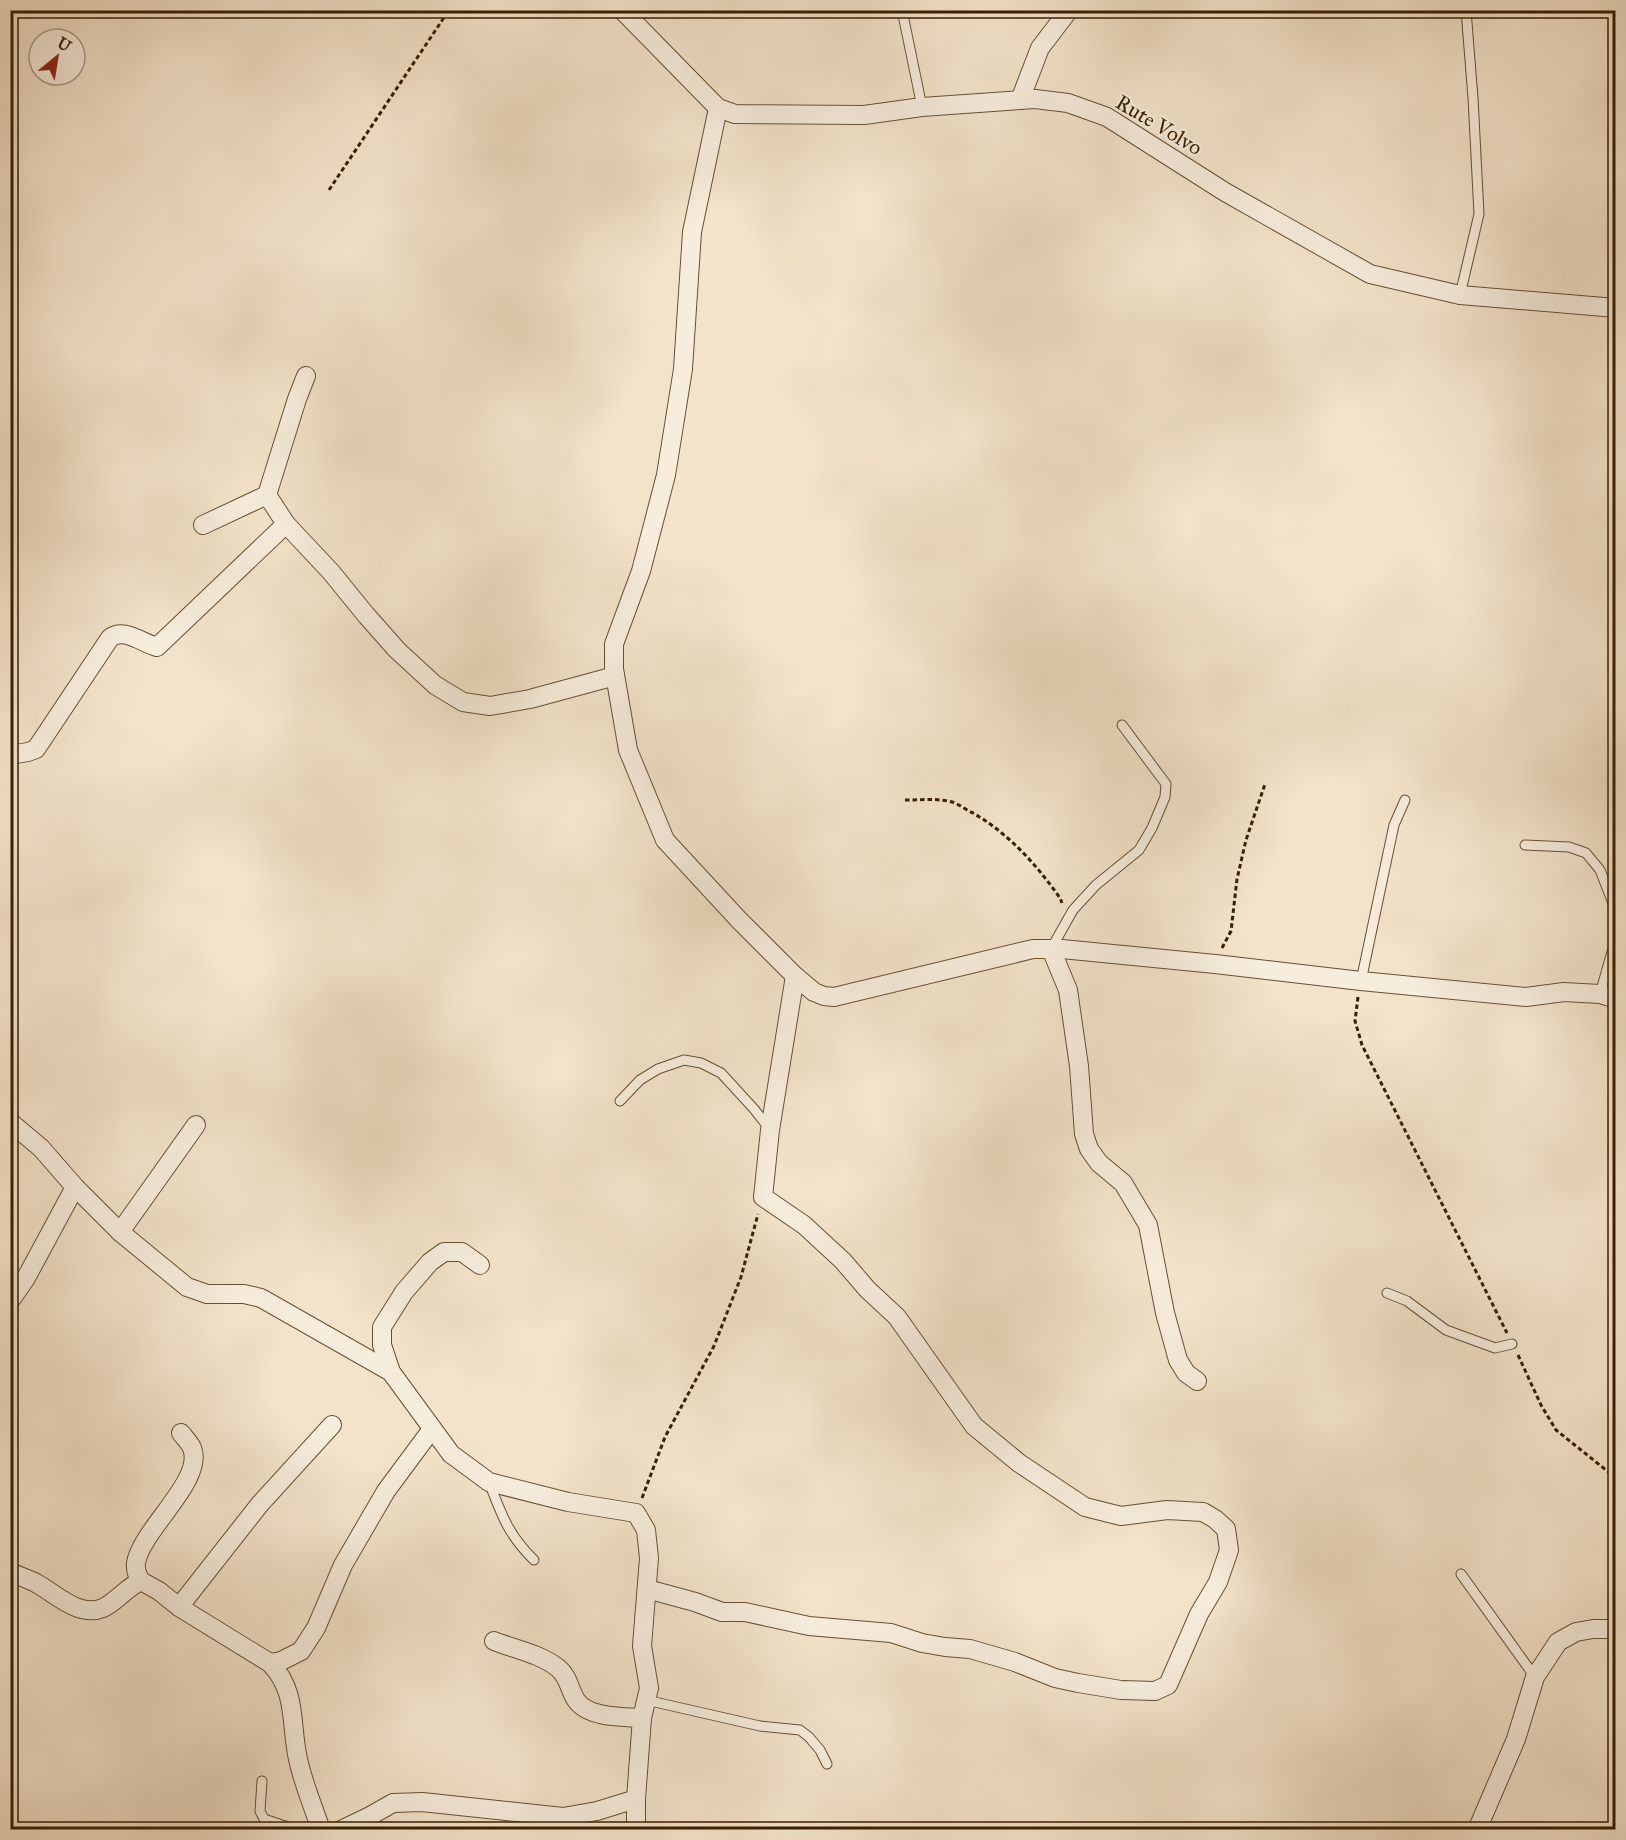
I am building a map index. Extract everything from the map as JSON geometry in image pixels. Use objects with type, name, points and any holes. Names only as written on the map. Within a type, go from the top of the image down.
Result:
[{"type":"street","points":[[622,10],[718,108],[692,232],[683,369],[666,476],[641,571],[614,644],[615,676],[628,750],[665,840],[739,920],[814,992],[834,997],[1033,949],[1215,964],[1526,997],[1564,992],[1608,996]]},
{"type":"street","points":[[1020,100],[1040,48],[1069,10]]},
{"type":"street","name":"Rute Volvo","points":[[718,108],[735,114],[864,115],[922,107],[1035,99],[1068,103],[1107,117],[1225,192],[1370,274],[1460,295],[1616,308]]},
{"type":"street","points":[[203,525],[267,495],[306,376]]},
{"type":"street","points":[[267,495],[286,524],[331,572],[397,650],[435,685],[463,702],[490,706],[520,701],[615,676]]},
{"type":"street","points":[[10,756],[36,749],[110,638],[115,634],[123,633],[157,647],[286,524]]},
{"type":"street","points":[[1051,949],[1068,990],[1079,1066],[1084,1134],[1089,1149],[1099,1163],[1122,1183],[1148,1225],[1165,1313],[1178,1360],[1186,1373],[1197,1381]]},
{"type":"street","points":[[647,1589],[722,1612],[745,1612],[809,1626],[891,1633],[922,1643],[970,1649],[1016,1662],[1055,1678],[1121,1690],[1155,1691],[1168,1685],[1199,1614],[1218,1582],[1228,1550],[1226,1529],[1203,1512],[1167,1510],[1121,1516],[1085,1507],[1019,1463],[974,1426],[897,1317],[843,1261],[804,1225],[763,1197],[770,1130],[795,976]]},
{"type":"street","points":[[10,1122],[41,1148],[75,1187],[120,1232],[187,1287],[207,1294],[244,1294],[261,1298],[391,1372]]},
{"type":"street","points":[[120,1232],[196,1125]]},
{"type":"street","points":[[10,1301],[26,1278],[75,1187]]},
{"type":"street","points":[[480,1266],[462,1252],[444,1252],[430,1263],[404,1292],[382,1327],[382,1345],[391,1372],[451,1455],[489,1482],[568,1502],[636,1513],[646,1530],[649,1558],[642,1646],[649,1688],[644,1709],[636,1800],[636,1830]]},
{"type":"street","points":[[179,1607],[260,1503],[332,1425]]},
{"type":"street","points":[[270,1663],[281,1661],[301,1651],[316,1628],[343,1566],[386,1491],[432,1429]]},
{"type":"street","points":[[181,1433],[192,1448],[193,1466],[180,1491],[141,1547],[135,1564],[136,1574],[141,1581],[159,1591],[179,1607],[270,1663],[277,1670],[291,1699],[298,1758],[321,1830]]},
{"type":"street","points":[[10,1572],[35,1582],[73,1606],[87,1611],[105,1607],[131,1585],[141,1581]]},
{"type":"street","points":[[1478,1830],[1516,1739],[1535,1677],[1558,1642],[1576,1632],[1616,1629]]},
{"type":"street","points":[[494,1641],[546,1660],[566,1676],[578,1703],[602,1716],[644,1709]]},
{"type":"street","points":[[340,1830],[393,1803],[422,1802],[563,1818],[636,1800]]},
{"type":"lane","points":[[902,10],[922,107]]},
{"type":"lane","points":[[1460,295],[1479,214],[1466,10]]},
{"type":"lane","points":[[1051,949],[1073,910],[1096,885],[1139,850],[1152,828],[1164,797],[1166,784],[1122,725]]},
{"type":"lane","points":[[1361,981],[1394,825],[1405,800]]},
{"type":"lane","points":[[1525,845],[1569,848],[1586,853],[1600,870],[1613,903],[1615,941],[1608,996]]},
{"type":"lane","points":[[620,1101],[640,1080],[658,1069],[684,1060],[701,1063],[721,1073],[770,1130]]},
{"type":"lane","points":[[1387,1293],[1407,1301],[1446,1330],[1495,1348],[1512,1344]]},
{"type":"lane","points":[[489,1482],[500,1512],[518,1544],[534,1560]]},
{"type":"lane","points":[[1461,1574],[1535,1677]]},
{"type":"lane","points":[[644,1709],[800,1730],[810,1737],[827,1764]]},
{"type":"lane","points":[[262,1781],[260,1811],[264,1819],[297,1830]]},
{"type":"path","points":[[329,190],[449,10]]},
{"type":"path","points":[[1215,964],[1231,931],[1237,879],[1246,840],[1265,784]]},
{"type":"path","points":[[905,800],[935,799],[954,803],[987,821],[1004,834],[1036,866],[1060,898],[1068,919]]},
{"type":"path","points":[[1361,981],[1355,1020],[1362,1045],[1541,1406],[1556,1430],[1616,1478]]},
{"type":"path","points":[[636,1513],[665,1437],[714,1346],[741,1277],[763,1197]]}]
